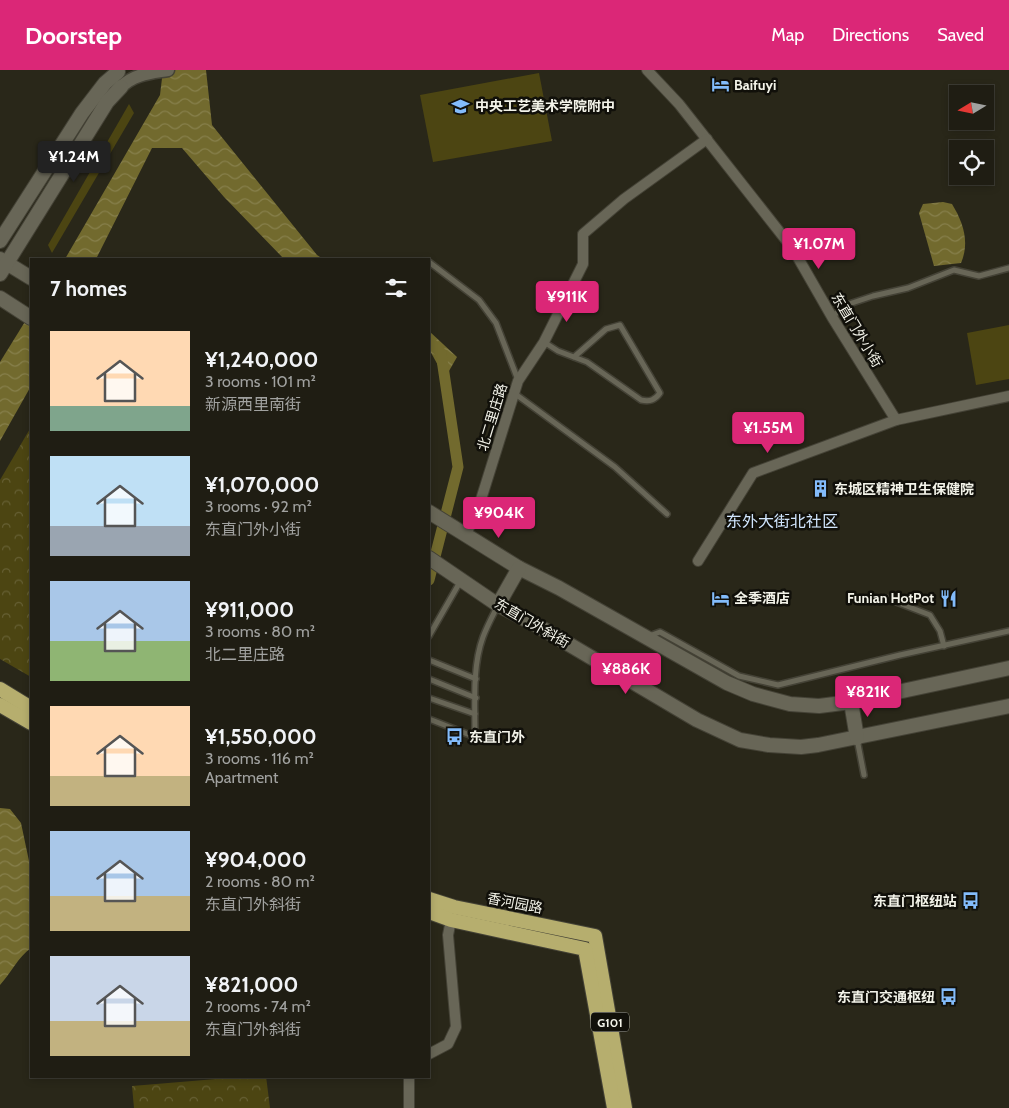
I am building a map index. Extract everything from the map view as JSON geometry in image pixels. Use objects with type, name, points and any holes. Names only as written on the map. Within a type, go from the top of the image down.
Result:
[{"type":"highway","points":[[0,689],[30,707]]},
{"type":"highway","points":[[0,705],[30,722]]},
{"type":"highway","name":"香河园路","points":[[430,899],[454,907],[595,936],[626,1108]]},
{"type":"highway","name":"G101","points":[[430,912],[451,920],[585,949],[614,1108]]},
{"type":"main road","points":[[0,241],[82,113],[105,83],[119,71]]},
{"type":"main road","points":[[30,278],[2,266],[107,102],[121,87]]},
{"type":"main road","points":[[0,298],[30,317]]},
{"type":"main road","points":[[430,513],[519,568],[559,588],[727,683],[753,694],[790,704],[818,706],[851,702],[1009,668]]},
{"type":"main road","name":"东直门外斜街","points":[[430,559],[498,604],[698,720],[740,740],[769,745],[801,747],[857,738],[1009,706]]},
{"type":"main road","points":[[498,604],[519,568]]},
{"type":"main road","points":[[851,702],[857,738]]},
{"type":"street","points":[[121,87],[127,80],[135,76],[168,70]]},
{"type":"street","name":"东直门外小街","points":[[647,70],[679,104],[793,249],[832,317],[896,420]]},
{"type":"street","points":[[119,71],[121,87]]},
{"type":"street","name":"北二里庄路","points":[[465,536],[478,509],[518,381],[544,342],[583,264],[583,234],[624,199],[707,139]]},
{"type":"street","points":[[698,561],[753,473],[896,420],[1009,396]]},
{"type":"street","points":[[430,1053],[448,1044],[456,1027],[448,935],[451,920]]},
{"type":"street","points":[[409,1078],[409,1108]]},
{"type":"lane","points":[[430,263],[479,300],[496,323],[518,381]]},
{"type":"lane","points":[[832,317],[846,305],[873,296],[908,288],[954,270],[979,276],[1009,268]]},
{"type":"lane","points":[[544,342],[558,351],[587,362],[641,400],[648,402],[656,399],[660,393],[620,325],[606,329],[574,357]]},
{"type":"lane","points":[[514,393],[615,467],[667,514]]},
{"type":"lane","points":[[430,634],[462,579]]},
{"type":"lane","points":[[886,598],[930,615],[940,631],[944,646]]},
{"type":"lane","points":[[430,719],[475,736],[476,679],[479,649],[498,604]]},
{"type":"lane","points":[[646,637],[660,632],[739,676],[778,685],[1009,631]]},
{"type":"lane","points":[[430,660],[476,679]]},
{"type":"lane","points":[[430,679],[476,698]]},
{"type":"lane","points":[[430,698],[475,714]]},
{"type":"lane","points":[[857,738],[864,775]]},
{"type":"green space","points":[[539,73],[552,141],[433,162],[420,95]]},
{"type":"green space","points":[[129,104],[134,113],[52,253],[48,245]]},
{"type":"green space","points":[[1009,325],[1009,379],[976,385],[967,333]]},
{"type":"green space","points":[[30,429],[30,676],[0,659],[0,480]]},
{"type":"green space","points":[[228,1078],[266,1078],[270,1108],[134,1108],[132,1086]]},
{"type":"water","points":[[163,70],[206,70],[212,125],[317,255],[322,258],[283,258],[224,197],[182,148],[152,148],[97,258],[66,258],[160,95]]},
{"type":"water","points":[[943,202],[952,204],[962,225],[965,240],[964,255],[961,263],[934,266],[919,213],[923,204]]},
{"type":"water","points":[[30,314],[30,388],[0,441],[0,362]]},
{"type":"water","points":[[430,332],[457,357],[445,378],[430,351]]},
{"type":"water","points":[[0,808],[10,809],[21,823],[30,862],[30,949],[22,956],[0,985]]},
{"type":"waterway","points":[[430,342],[441,353],[458,467],[430,576]]},
{"type":"place","name":"Baifuyi","points":[[720,85]]},
{"type":"place","name":"中央工艺美术学院附中","points":[[461,106]]},
{"type":"place","name":"东城区精神卫生保健院","points":[[820,489]]},
{"type":"place","name":"全季酒店","points":[[720,598]]},
{"type":"place","name":"Funian HotPot","points":[[948,598]]},
{"type":"place","name":"东直门外","points":[[455,737]]},
{"type":"place","name":"东直门枢纽站","points":[[971,901]]},
{"type":"place","name":"东直门交通枢纽","points":[[949,997]]},
{"type":"district","name":"东外大街北社区","points":[[782,521]]}]
